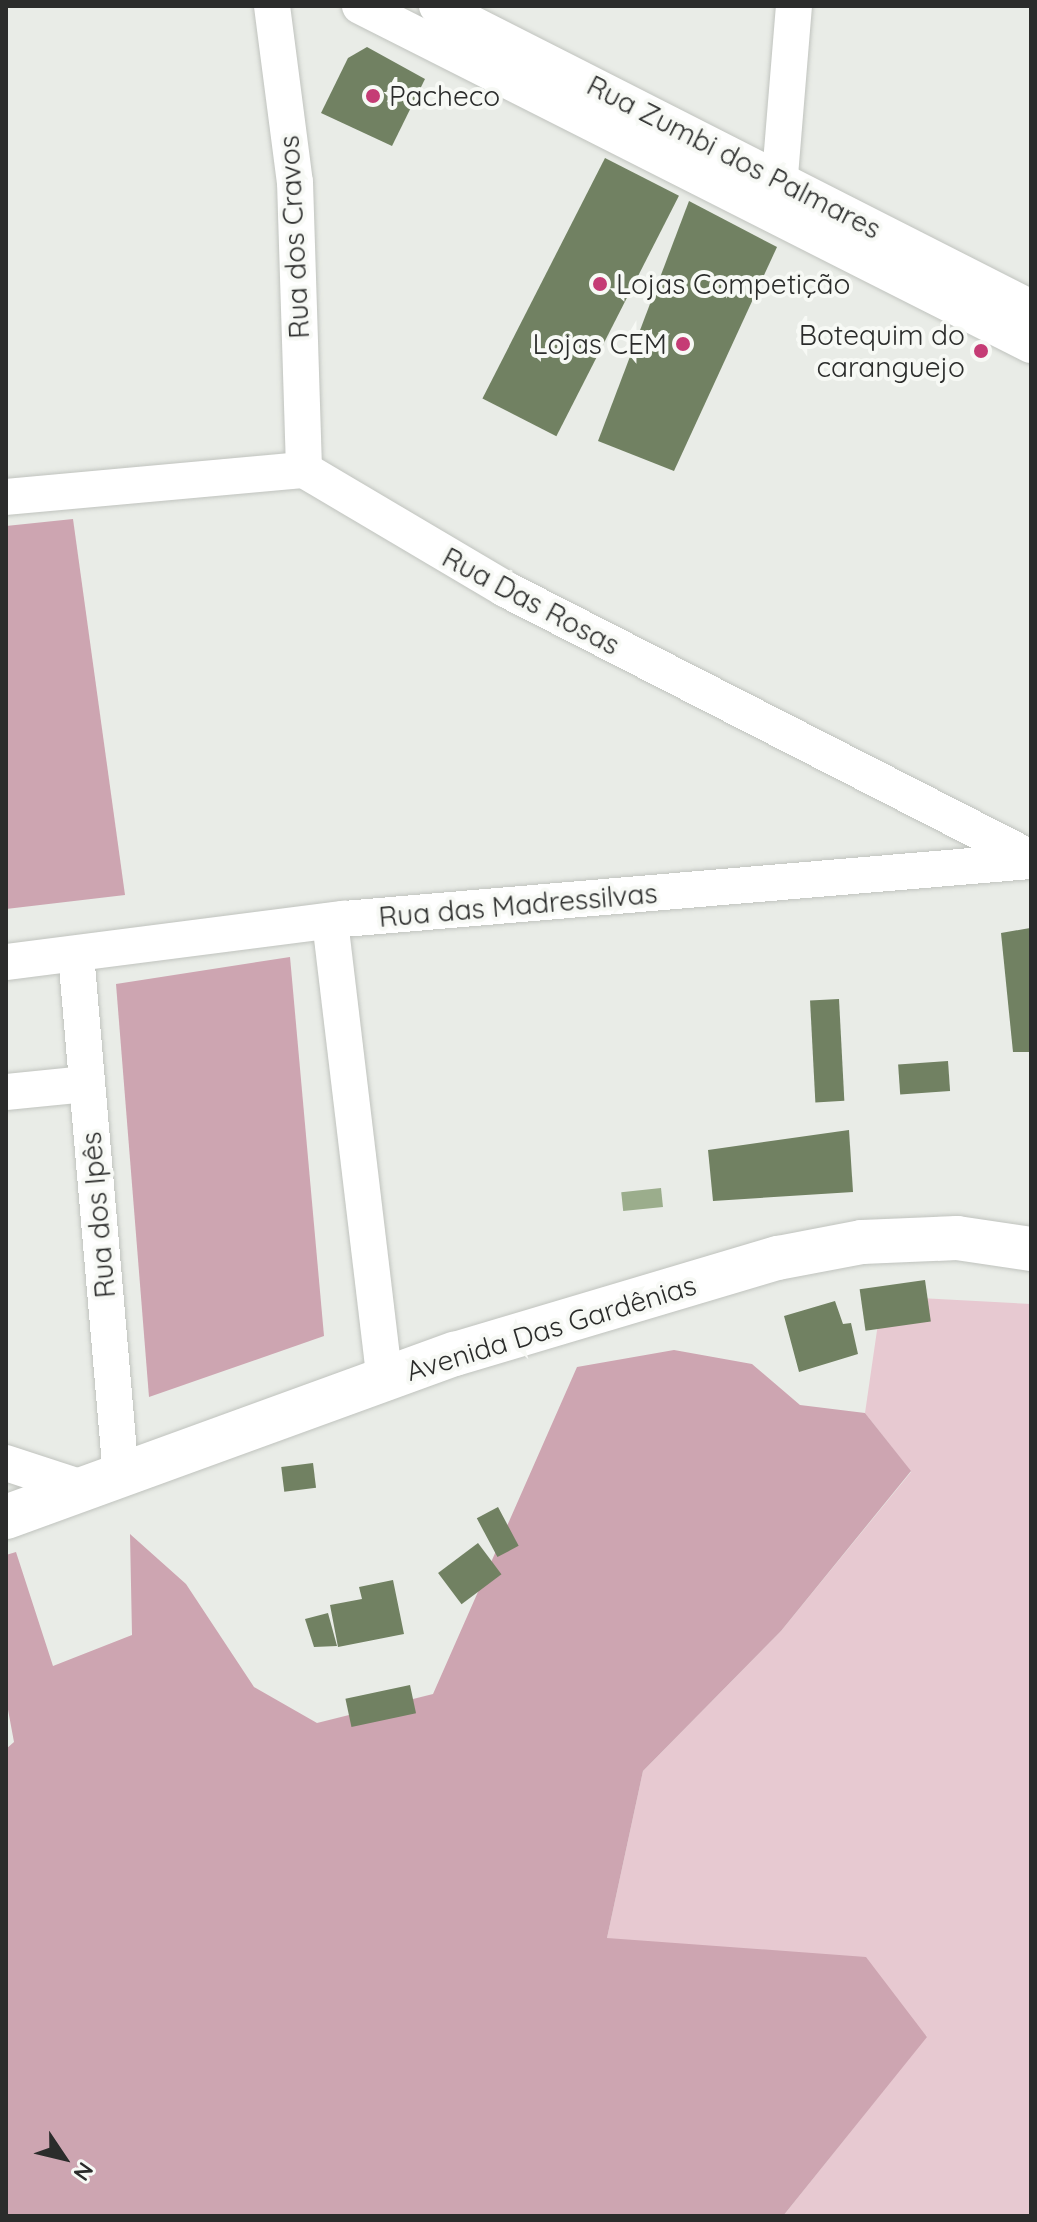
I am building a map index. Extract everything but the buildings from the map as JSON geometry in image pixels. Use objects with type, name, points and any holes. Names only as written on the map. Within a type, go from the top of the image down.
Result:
[{"type":"main road","name":"Avenida Das Gardênias","points":[[6,1517],[385,1380],[778,1258],[862,1242],[957,1238],[1031,1249]]},
{"type":"street","name":"Rua dos Cravos","points":[[272,6],[295,182],[304,470]]},
{"type":"street","points":[[360,6],[778,198],[1031,345]]},
{"type":"street","name":"Rua Zumbi dos Palmares","points":[[437,6],[778,198],[1031,308]]},
{"type":"street","points":[[778,198],[794,6]]},
{"type":"street","points":[[6,497],[304,470]]},
{"type":"street","name":"Rua Das Rosas","points":[[304,470],[505,589],[1031,860]]},
{"type":"street","name":"Rua das Madressilvas","points":[[6,962],[330,921],[1031,860]]},
{"type":"street","points":[[330,921],[385,1380]]},
{"type":"street","name":"Rua dos Ipês","points":[[76,954],[86,1084],[103,1482]]},
{"type":"street","points":[[6,1092],[86,1084]]},
{"type":"street","points":[[6,1463],[103,1482]]},
{"type":"shaded area","points":[[73,519],[125,895],[6,909],[6,526]]},
{"type":"shaded area","points":[[290,957],[324,1336],[149,1397],[116,984]]},
{"type":"shaded area","points":[[661,1188],[663,1207],[623,1211],[621,1192]]},
{"type":"shaded area","points":[[882,1296],[1031,1304],[1031,2216],[783,2216],[927,2036],[607,1938],[643,1771],[781,1631],[911,1472],[865,1413]]},
{"type":"shaded area","points":[[674,1350],[752,1364],[800,1405],[865,1413],[911,1471],[781,1631],[643,1771],[607,1938],[866,1957],[927,2037],[783,2216],[6,2216],[6,1749],[14,1742],[6,1699],[6,1555],[16,1552],[53,1666],[132,1635],[130,1534],[186,1584],[254,1687],[317,1723],[433,1694],[577,1367]]},
{"type":"place","name":"Pacheco","points":[[373,96]]},
{"type":"place","name":"Lojas Competição","points":[[600,284]]},
{"type":"place","name":"Lojas CEM","points":[[683,344]]},
{"type":"place","name":"Botequim do caranguejo","points":[[981,351]]}]
